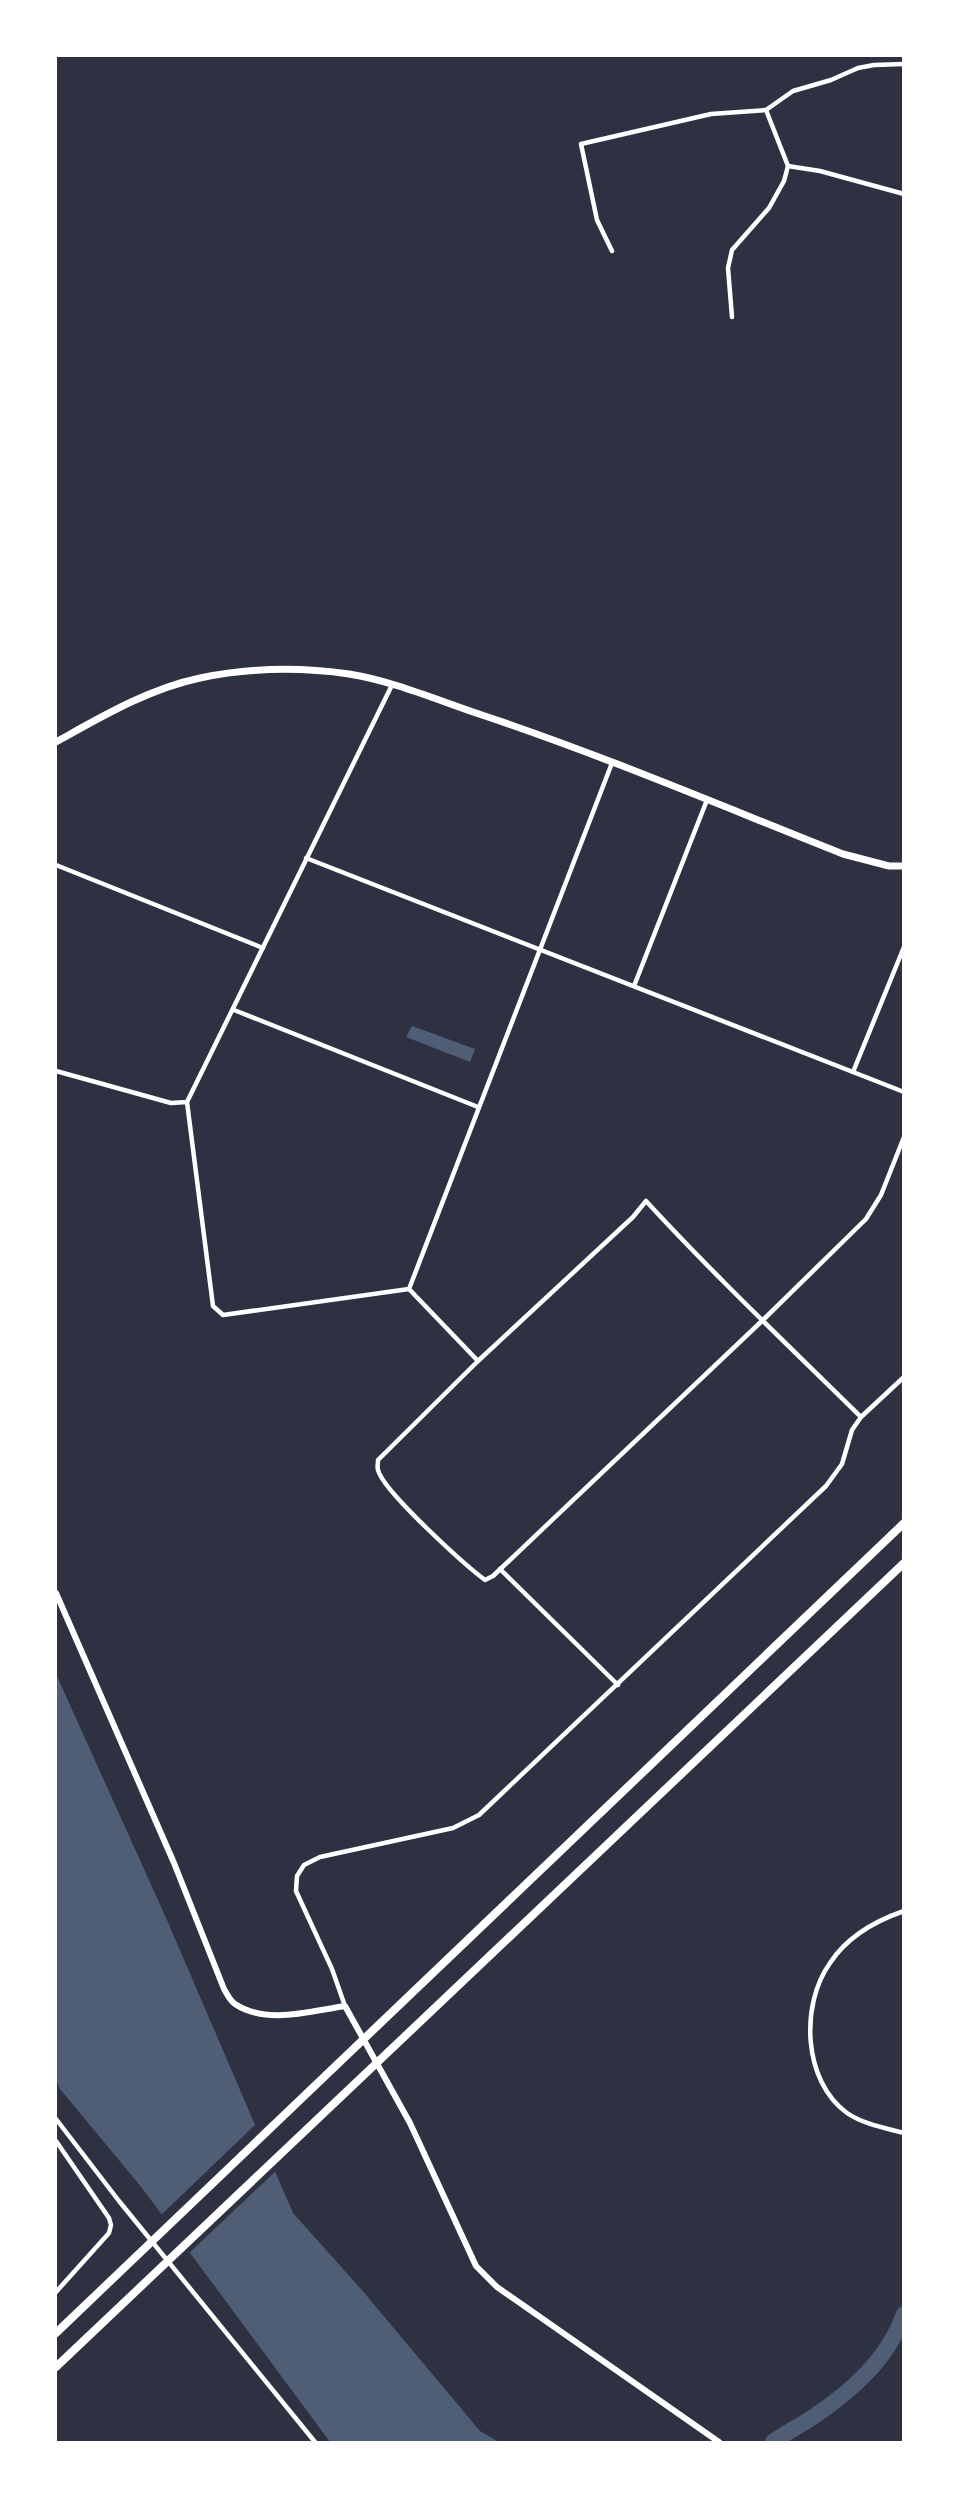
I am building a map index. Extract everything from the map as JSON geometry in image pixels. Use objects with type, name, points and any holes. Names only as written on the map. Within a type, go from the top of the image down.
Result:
[{"type":"highway","points":[[56,2333],[903,1523]]},
{"type":"highway","points":[[56,2367],[903,1563]]},
{"type":"main road","points":[[56,742],[114,710],[200,678],[245,672],[300,669],[351,675],[392,686],[519,728],[843,854],[889,866],[903,866]]},
{"type":"street","points":[[612,251],[597,220],[581,144],[711,114],[765,110],[793,91],[831,80],[858,68],[903,64]]},
{"type":"street","points":[[732,317],[728,267],[732,250],[769,208],[784,181],[788,166],[765,110]]},
{"type":"street","points":[[788,166],[820,171],[903,194]]},
{"type":"street","points":[[392,686],[187,1102],[213,1306],[223,1315],[408,1289]]},
{"type":"street","points":[[408,1289],[612,763]]},
{"type":"street","points":[[634,986],[707,800]]},
{"type":"street","points":[[306,858],[903,1092]]},
{"type":"street","points":[[56,865],[263,948]]},
{"type":"street","points":[[853,1072],[903,947]]},
{"type":"street","points":[[234,1010],[478,1107]]},
{"type":"street","points":[[56,1071],[171,1103],[187,1102]]},
{"type":"street","points":[[861,1417],[763,1320],[646,1201],[633,1217],[477,1361],[378,1461],[378,1471],[398,1499],[467,1567],[485,1580],[500,1569],[763,1320],[866,1218],[881,1195],[903,1137]]},
{"type":"street","points":[[408,1289],[477,1361]]},
{"type":"street","points":[[719,2442],[497,2287],[476,2266],[411,2123],[345,2006],[332,1969],[296,1891],[297,1876],[304,1865],[320,1857],[453,1828],[479,1815],[826,1486],[842,1464],[852,1430],[861,1417],[903,1377]]},
{"type":"street","points":[[500,1569],[618,1684]]},
{"type":"street","points":[[56,1593],[174,1863],[224,1989],[233,2003],[252,2013],[272,2016],[345,2006]]},
{"type":"street","points":[[903,1911],[860,1932],[829,1964],[818,1985],[810,2032],[812,2057],[819,2077],[831,2097],[848,2113],[867,2122],[903,2133]]},
{"type":"street","points":[[56,2119],[118,2201],[315,2442]]},
{"type":"street","points":[[56,2141],[109,2218],[111,2225],[109,2233],[56,2292]]},
{"type":"water","points":[[412,1026],[475,1049],[470,1062],[406,1037]]},
{"type":"water","points":[[56,1674],[167,1920],[293,2213],[361,2289],[480,2431],[499,2442],[330,2442],[142,2188],[60,2089],[56,2080]]},
{"type":"pier","points":[[258,2122],[278,2169],[187,2255],[159,2217]]},
{"type":"waterway","points":[[773,2442],[827,2407],[855,2385],[889,2345],[904,2314]]}]
